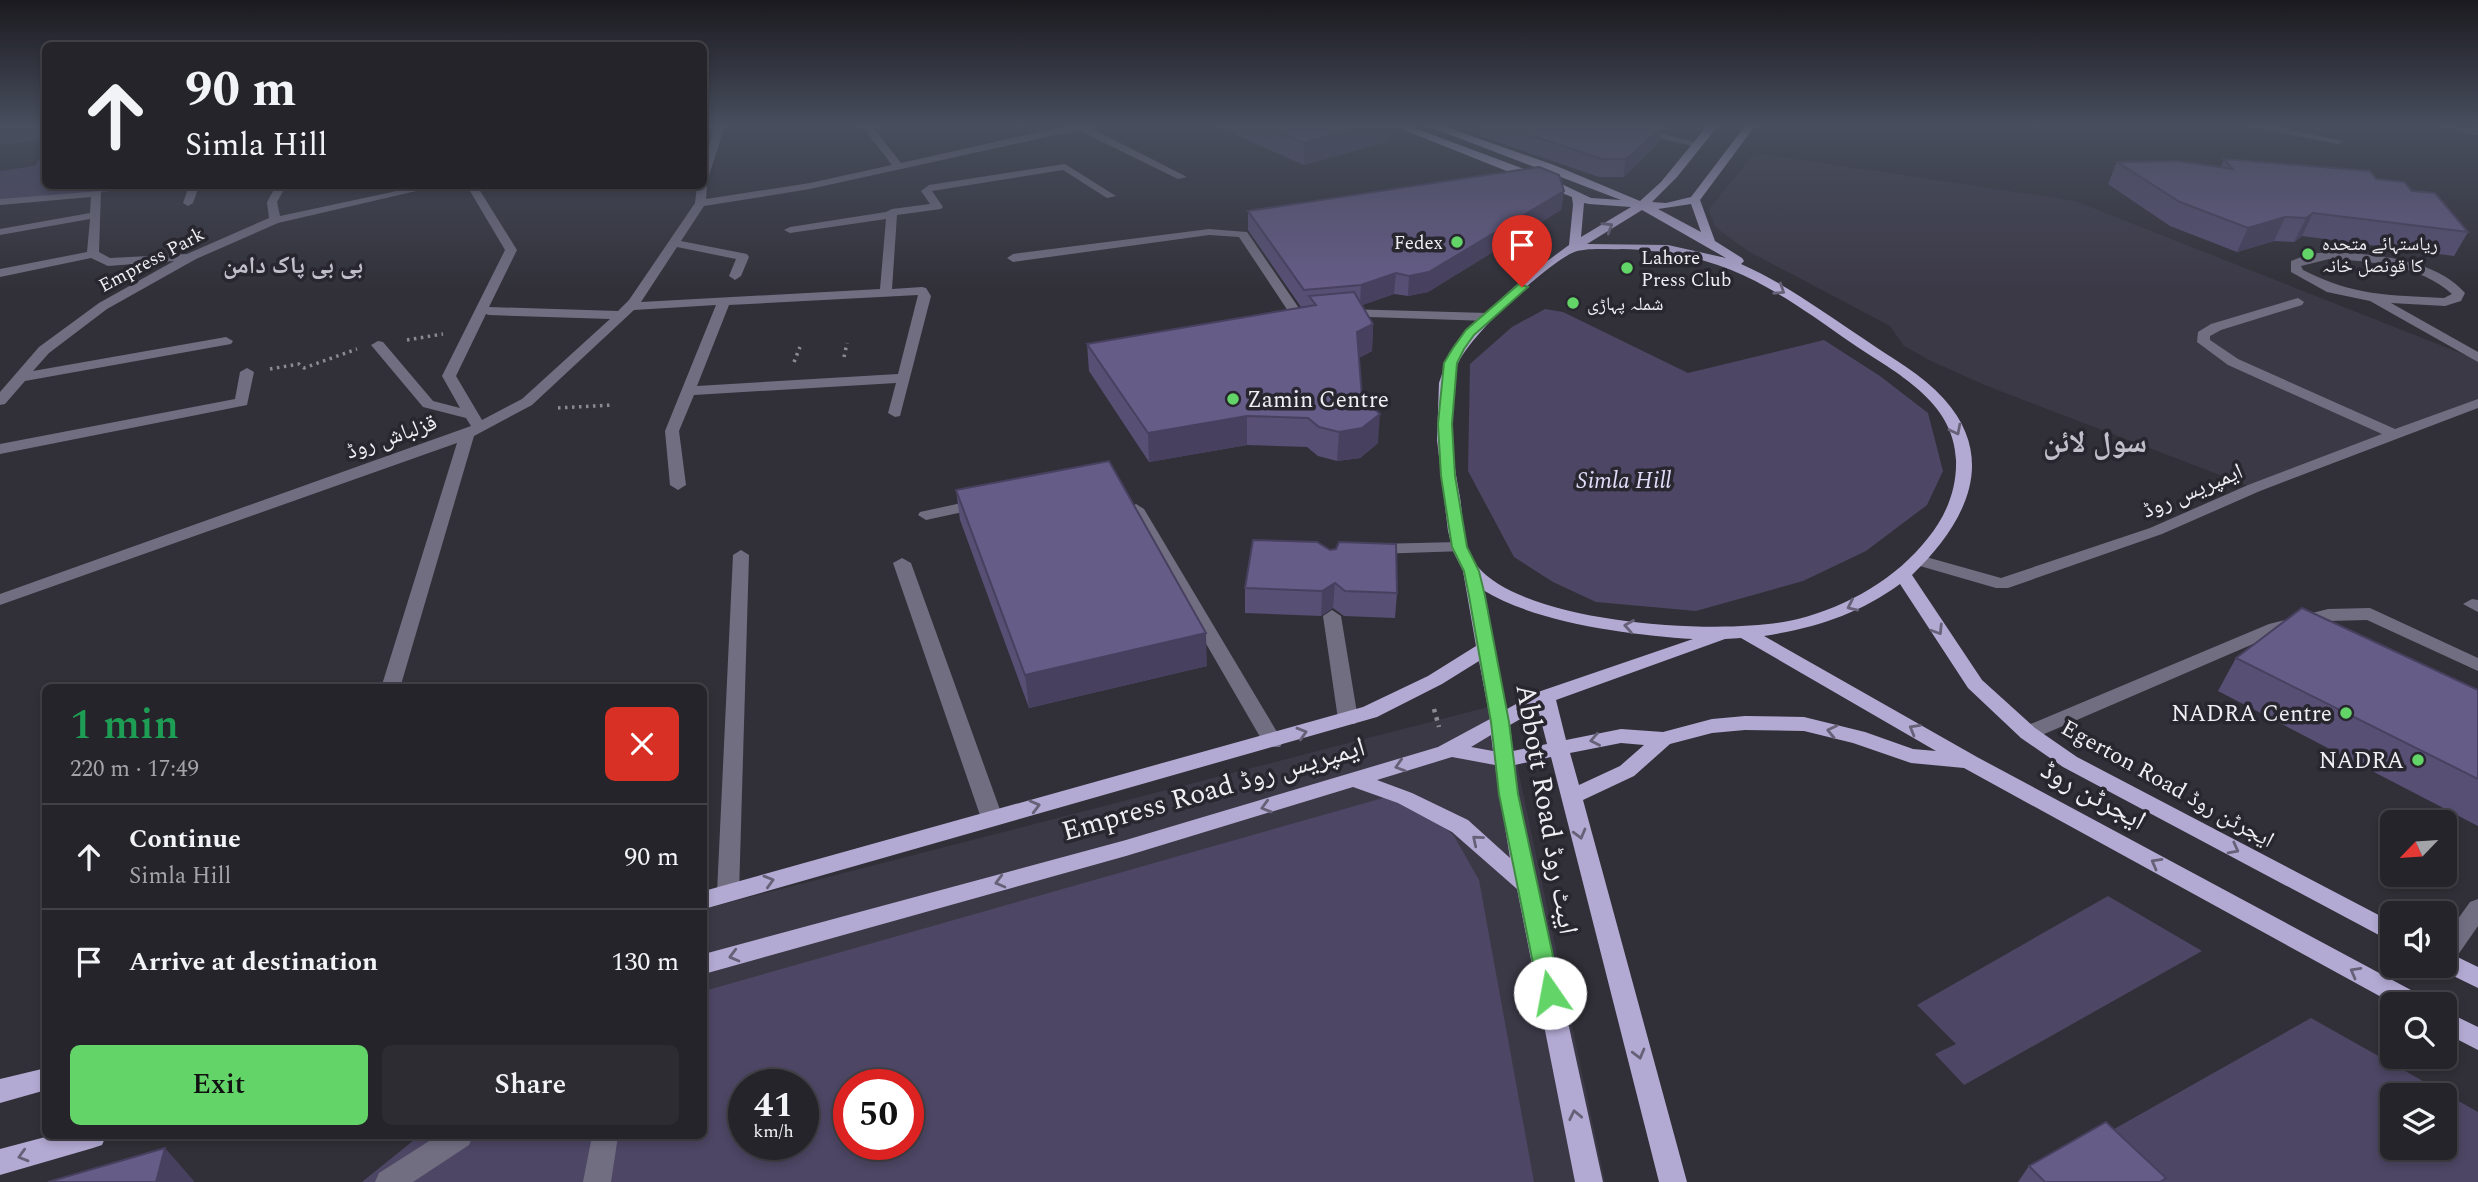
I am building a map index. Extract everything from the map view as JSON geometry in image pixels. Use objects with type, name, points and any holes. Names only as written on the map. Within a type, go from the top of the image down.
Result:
[{"type":"main road","points":[[1547,181],[1577,196],[1601,203],[1641,206],[1672,206],[1695,200],[1709,181]]},
{"type":"main road","points":[[1583,181],[1641,206],[1710,242],[1888,360],[1920,384],[1948,412],[1964,443],[1964,471],[1959,503],[1941,536],[1919,560],[1858,604],[1825,617],[1735,633],[1661,632],[1555,611],[1512,597],[1471,571],[1459,547],[1448,476],[1445,396],[1451,363],[1459,348],[1488,317],[1574,248],[1641,206],[1666,181]]},
{"type":"main road","points":[[1574,248],[1577,196]]},
{"type":"main road","points":[[1695,200],[1710,242]]},
{"type":"main road","points":[[1574,248],[1632,244],[1664,246],[1702,255],[1758,275]]},
{"type":"main road","name":"Abbott Road ایبٹ روڈ","points":[[1471,571],[1500,722],[1503,760],[1589,1182]]},
{"type":"main road","name":"Egerton Road ایجرٹن روڈ","points":[[1902,573],[1975,684],[2028,733],[2070,762],[2380,927]]},
{"type":"main road","name":"Empress Road ایمپریس روڈ","points":[[707,963],[1126,848],[1452,750],[1545,697],[1735,633]]},
{"type":"main road","name":"ایجرٹن روڈ","points":[[1735,633],[2393,992]]},
{"type":"main road","name":"Empress Road ایمپریس روڈ","points":[[707,899],[1348,719],[1408,695],[1487,648]]},
{"type":"main road","name":"Abbott Road ایبٹ روڈ","points":[[1545,697],[1673,1182]]},
{"type":"main road","points":[[1452,750],[1503,760],[1620,736],[1663,739],[1712,726],[1745,723],[1804,724],[1858,737],[1911,756],[1970,762]]},
{"type":"main road","points":[[1571,797],[1627,771],[1663,739]]},
{"type":"main road","points":[[1355,780],[1405,798],[1460,826],[1528,886]]},
{"type":"main road","points":[[2457,967],[2478,978]]},
{"type":"main road","points":[[2457,1028],[2478,1039]]},
{"type":"main road","points":[[0,1091],[42,1080]]},
{"type":"main road","points":[[0,1162],[82,1139]]},
{"type":"street","points":[[700,203],[833,181]]},
{"type":"street","points":[[886,292],[892,212],[937,207],[926,191],[929,188],[973,181]]},
{"type":"street","points":[[1087,181],[1111,196]]},
{"type":"street","points":[[188,203],[193,189]]},
{"type":"street","points":[[275,220],[272,202],[279,189]]},
{"type":"street","name":"Empress Park","points":[[0,401],[17,378],[44,350],[103,306],[192,256],[275,220],[419,189]]},
{"type":"street","points":[[391,684],[472,425],[449,376],[511,250],[474,189]]},
{"type":"street","name":"قزلباش روڈ","points":[[0,600],[515,409],[527,402],[626,310],[700,203],[702,189]]},
{"type":"street","points":[[0,202],[98,194],[93,254]]},
{"type":"street","points":[[0,232],[95,215]]},
{"type":"street","points":[[790,230],[892,215]]},
{"type":"street","points":[[1013,258],[1209,232],[1234,232],[1243,234],[1306,316],[1354,312],[1488,317]]},
{"type":"street","points":[[673,243],[743,257],[735,276]]},
{"type":"street","points":[[0,273],[93,254],[108,262],[192,256]]},
{"type":"street","points":[[2374,298],[2445,302],[2457,298],[2459,293],[2444,279],[2400,264],[2334,257],[2300,260],[2295,264],[2297,272],[2315,283],[2374,298],[2478,358]]},
{"type":"street","points":[[489,311],[626,310],[724,301],[922,291],[925,296],[895,412]]},
{"type":"street","points":[[677,485],[672,431],[724,301]]},
{"type":"street","points":[[2298,302],[2216,327],[2203,335],[2204,342],[2233,362],[2396,435]]},
{"type":"street","points":[[17,378],[226,341]]},
{"type":"street","points":[[378,345],[428,404],[472,425]]},
{"type":"street","points":[[0,449],[242,402],[247,373]]},
{"type":"street","points":[[688,391],[904,378]]},
{"type":"street","name":"ایمپریس روڈ","points":[[1919,560],[2002,584],[2156,531],[2254,488],[2478,403]]},
{"type":"street","points":[[1130,498],[1273,742]]},
{"type":"street","points":[[926,515],[994,501]]},
{"type":"street","points":[[1363,550],[1459,547]]},
{"type":"street","points":[[729,893],[741,555]]},
{"type":"street","points":[[902,563],[992,818]]},
{"type":"street","points":[[2028,733],[2275,628],[2355,612],[2370,614],[2478,665]]},
{"type":"street","points":[[1332,616],[1348,719]]},
{"type":"street","points":[[2291,624],[2316,636]]},
{"type":"street","points":[[2457,938],[2478,908]]},
{"type":"street","points":[[389,1182],[455,1139]]},
{"type":"street","points":[[597,1182],[604,1139]]},
{"type":"path","points":[[515,409],[613,405]]},
{"type":"shaded area","points":[[1732,181],[1943,181],[2075,201],[2478,360],[2478,402],[2254,488],[1987,386],[1931,361],[1904,346],[1890,326],[1748,251],[1715,227],[1709,209]]},
{"type":"shaded area","points":[[1504,703],[1605,1182],[362,1182],[415,1139],[707,1139],[707,908]]},
{"type":"green space","points":[[0,181],[42,181],[42,189],[110,189],[107,192],[0,202]]},
{"type":"green space","name":"Simla Hill","points":[[1545,309],[1563,312],[1688,373],[1824,340],[1880,376],[1928,413],[1943,471],[1927,505],[1866,551],[1803,581],[1696,611],[1596,602],[1553,582],[1514,557],[1468,471],[1470,364],[1512,327]]},
{"type":"green space","points":[[1390,796],[1419,804],[1454,836],[1479,880],[1534,1182],[362,1182],[415,1139],[707,1139],[707,990]]},
{"type":"green space","points":[[2108,896],[2202,951],[1964,1085],[1935,1054],[1956,1044],[1917,1005]]},
{"type":"green space","points":[[2311,1018],[2380,1057],[2380,1069],[2402,1069],[2426,1083],[2380,1083],[2380,1160],[2457,1160],[2457,1100],[2478,1112],[2478,1182],[2020,1182]]},
{"type":"building","points":[[1445,181],[1561,181],[1564,191],[1429,272],[1409,276],[1396,273],[1361,285],[1304,290],[1248,211]]},
{"type":"building","points":[[2147,181],[2396,181],[2404,182],[2412,191],[2435,193],[2468,232],[2313,213],[2306,218],[2285,217],[2248,228],[2180,202]]},
{"type":"building","name":"Zamin Centre","points":[[1354,292],[1373,324],[1357,332],[1362,398],[1380,414],[1362,428],[1339,432],[1319,427],[1308,418],[1247,416],[1148,433],[1087,344],[1316,305],[1309,296]]},
{"type":"building","points":[[1109,461],[1206,633],[1025,675],[956,490]]},
{"type":"building","points":[[1253,540],[1317,542],[1330,550],[1336,549],[1339,542],[1396,544],[1397,593],[1345,591],[1335,583],[1322,591],[1245,588]]},
{"type":"building","points":[[2302,608],[2478,690],[2478,779],[2236,658]]},
{"type":"building","points":[[2106,1122],[2166,1178],[2160,1182],[2045,1182],[2029,1166]]},
{"type":"building","points":[[165,1148],[156,1182],[48,1182]]},
{"type":"place","name":"Fedex","points":[[1457,242]]},
{"type":"place","name":"ریاستہائے متحدہ کا قونصل خانہ","points":[[2308,254]]},
{"type":"place","name":"Lahore Press Club","points":[[1627,268]]},
{"type":"place","name":"شملہ پہاڑی","points":[[1573,303]]},
{"type":"place","name":"Zamin Centre","points":[[1233,399]]},
{"type":"place","name":"NADRA Centre","points":[[2346,713]]},
{"type":"place","name":"NADRA","points":[[2418,760]]},
{"type":"district","name":"بی بی پاک دامن","points":[[293,265]]},
{"type":"district","name":"سول لائن","points":[[2095,442]]},
{"type":"route","points":[[1522,287],[1470,333],[1459,348],[1451,363],[1445,396],[1445,424],[1448,476],[1459,547],[1471,571],[1477,596],[1500,722],[1508,794],[1550,993]]}]
